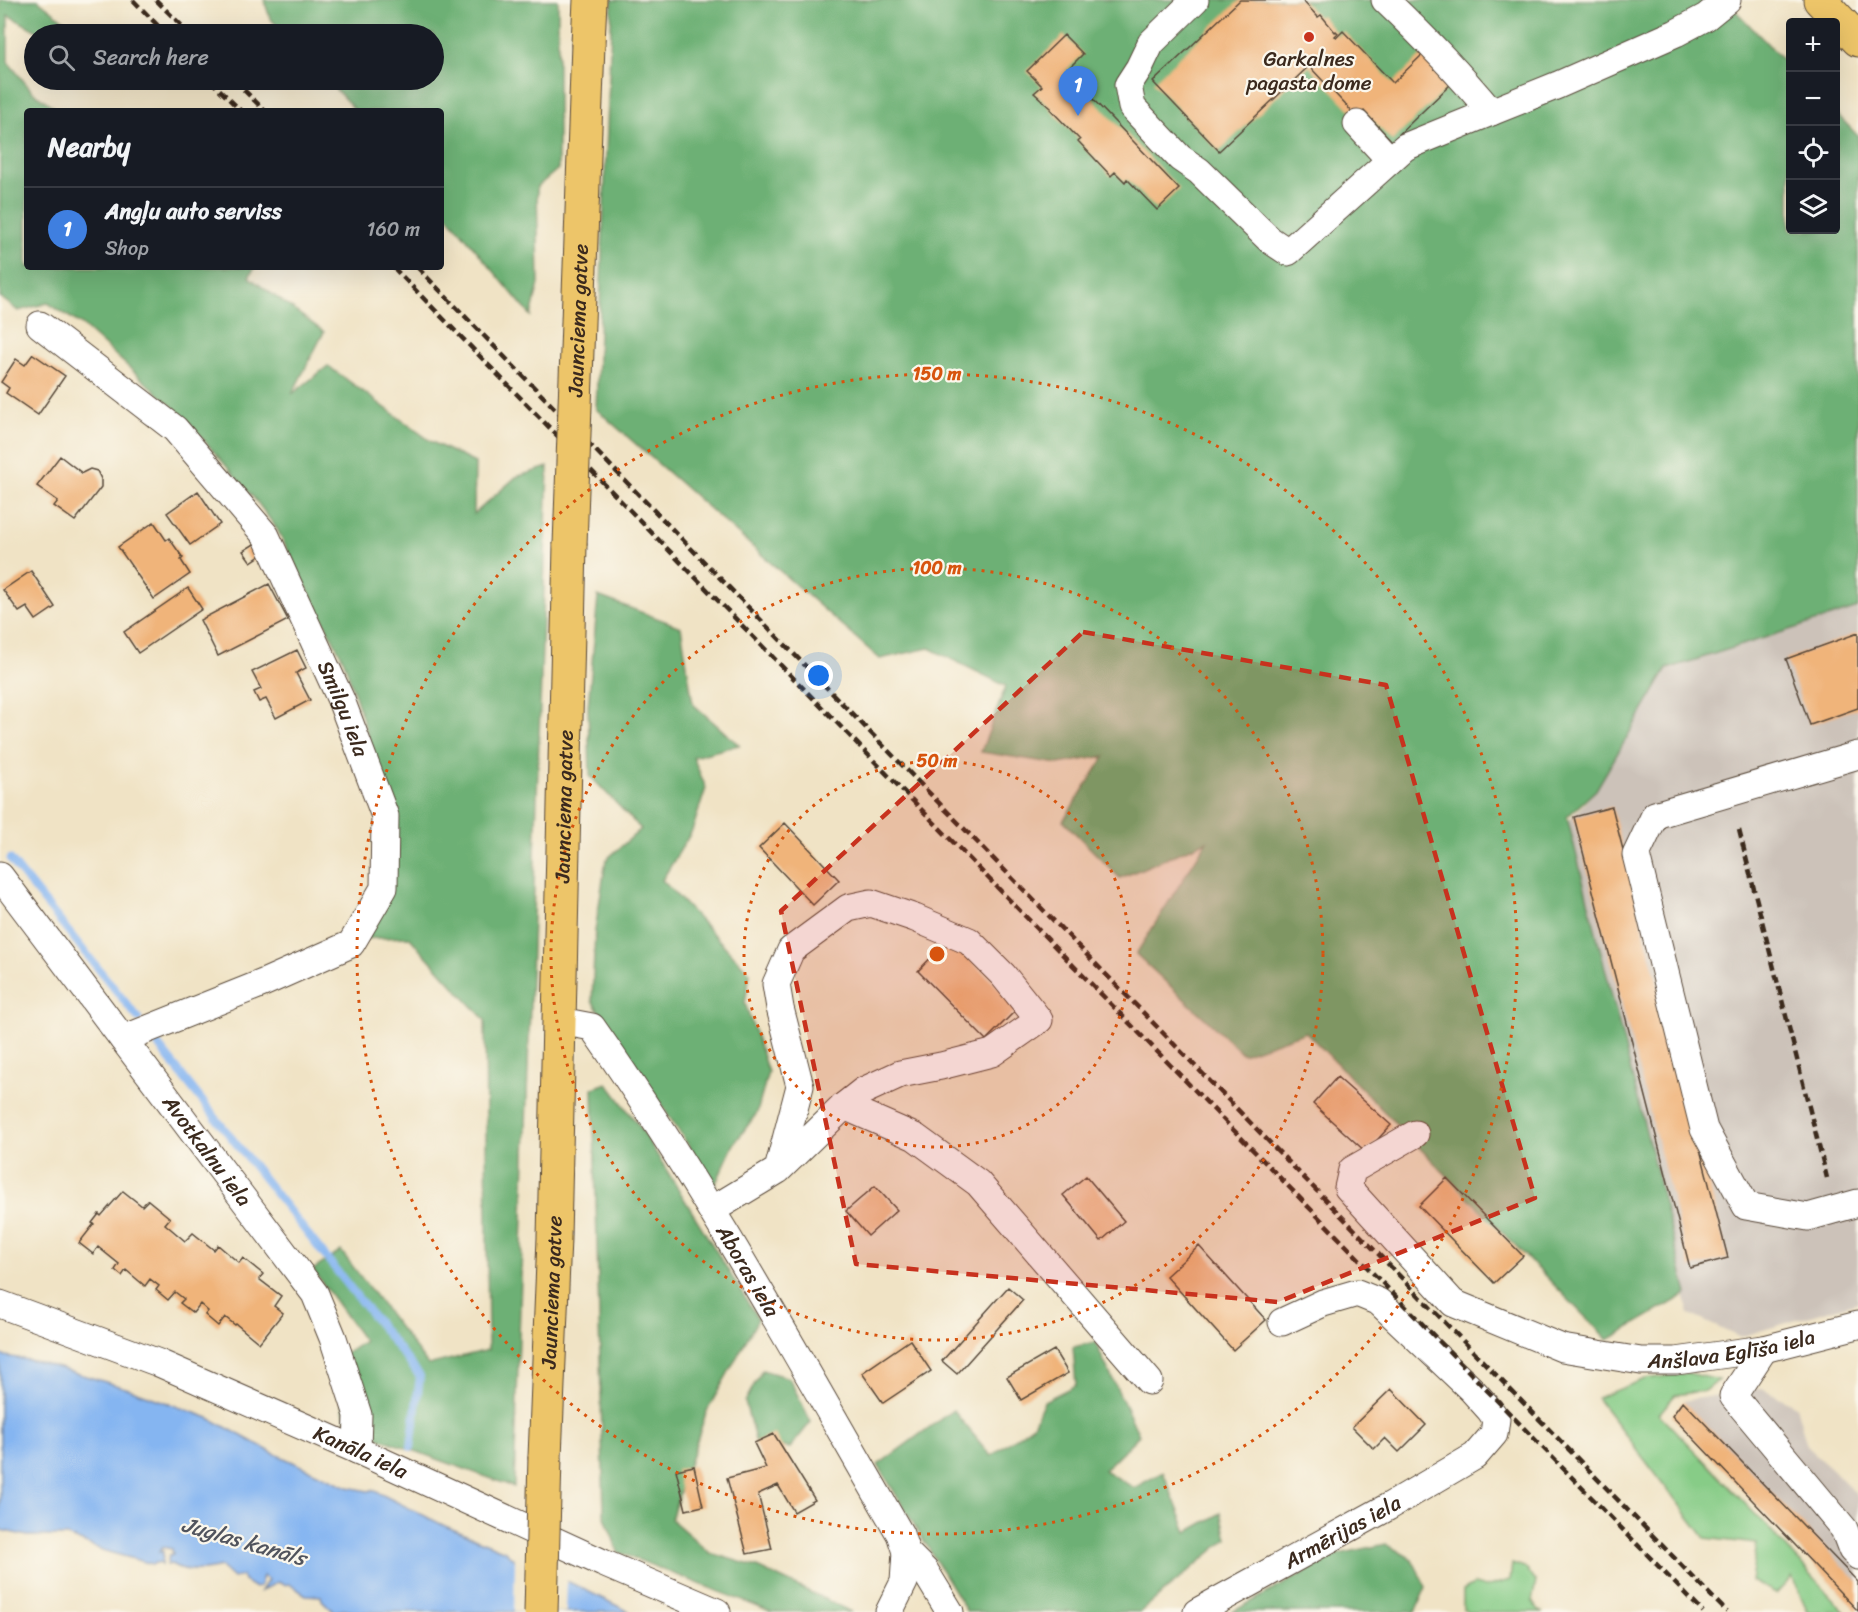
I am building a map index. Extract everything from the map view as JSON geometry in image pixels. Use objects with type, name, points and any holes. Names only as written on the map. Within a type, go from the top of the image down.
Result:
[{"type":"main road","name":"Jaunciema gatve","points":[[541,1612],[560,1021],[570,545],[590,0]]},
{"type":"main road","points":[[1820,0],[1858,40]]},
{"type":"street","points":[[1195,0],[1151,43],[1128,85],[1132,106],[1180,158],[1199,171],[1270,240],[1288,252],[1405,147],[1558,85],[1676,33],[1706,17],[1727,0]]},
{"type":"street","points":[[1385,0],[1430,43],[1491,112]]},
{"type":"street","points":[[1357,124],[1390,160]]},
{"type":"street","name":"Smilgu iela","points":[[40,325],[175,429],[266,536],[341,700],[384,816],[384,888],[351,944],[263,983],[123,1039]]},
{"type":"street","points":[[1858,755],[1655,815],[1636,855],[1704,1129],[1746,1206],[1808,1217],[1858,1203]]},
{"type":"street","name":"Avotkalnu iela","points":[[0,876],[315,1294],[333,1338],[358,1415],[357,1450]]},
{"type":"street","points":[[712,1210],[778,1170],[844,1106],[863,1091],[900,1074],[992,1053],[1039,1020],[1003,975],[969,941],[915,918],[871,903],[848,908],[791,950],[776,984],[800,1086],[778,1170]]},
{"type":"street","name":"Aboras iela","points":[[560,1021],[592,1027],[620,1067],[712,1210],[900,1534],[906,1552]]},
{"type":"street","points":[[844,1106],[915,1137],[978,1183],[1149,1380]]},
{"type":"street","name":"Anšlava Eglīša iela","points":[[1416,1134],[1352,1170],[1347,1188],[1453,1303],[1562,1348],[1641,1361],[1676,1361],[1764,1349],[1858,1325]]},
{"type":"street","name":"Armērijas iela","points":[[1197,1612],[1388,1507],[1475,1456],[1494,1434],[1496,1419],[1490,1410],[1379,1302],[1357,1293],[1323,1303],[1282,1322]]},
{"type":"street","name":"Kanāla iela","points":[[0,1304],[159,1363],[717,1612]]},
{"type":"street","points":[[1764,1349],[1733,1396],[1844,1529],[1852,1550],[1858,1556]]},
{"type":"street","points":[[889,1612],[904,1582],[906,1552]]},
{"type":"street","points":[[906,1552],[925,1571],[950,1612]]},
{"type":"highlighted area","points":[[1083,632],[1386,685],[1535,1198],[1278,1302],[856,1264],[781,911]]},
{"type":"shaded area","points":[[1858,608],[1858,1302],[1739,1337],[1689,1314],[1564,826],[1596,790],[1667,669]]},
{"type":"shaded area","points":[[1762,1388],[1796,1406],[1807,1446],[1858,1497],[1858,1611],[1672,1416],[1683,1401]]},
{"type":"green space","points":[[0,0],[38,0],[65,21],[60,24],[24,24],[8,15],[8,62],[24,81],[24,90],[31,90],[55,108],[24,108],[24,270],[253,270],[249,277],[324,332],[292,394],[328,366],[432,442],[475,463],[474,514],[516,477],[548,467],[514,1487],[382,1439],[345,1420],[335,1361],[364,1341],[313,1270],[341,1251],[428,1365],[488,1350],[485,1020],[409,937],[354,939],[365,933],[391,808],[344,661],[277,529],[257,502],[185,418],[82,325],[48,303],[18,311],[0,297]]},
{"type":"green space","points":[[264,0],[558,0],[558,169],[537,187],[539,284],[531,316],[444,212],[444,108],[353,108],[336,90],[444,90],[444,24],[276,24],[270,18]]},
{"type":"green space","points":[[612,0],[1725,0],[1786,63],[1786,234],[1840,234],[1840,117],[1858,136],[1858,608],[1667,669],[1596,790],[1567,817],[1687,1294],[1608,1340],[1306,1032],[1243,1054],[1136,954],[1207,841],[1120,878],[1063,821],[1105,756],[1058,764],[981,752],[1006,686],[929,648],[880,659],[596,409]]},
{"type":"green space","points":[[598,596],[681,627],[693,704],[739,745],[693,757],[706,788],[692,831],[662,880],[750,973],[745,1003],[768,1072],[757,1113],[734,1144],[715,1185],[592,1001],[595,931],[606,860],[641,829],[590,776],[588,707]]},
{"type":"green space","points":[[607,1083],[640,1127],[758,1319],[706,1413],[671,1519],[710,1553],[757,1567],[852,1612],[771,1612],[618,1552],[604,1514],[593,1088]]},
{"type":"green space","points":[[1095,1342],[1139,1435],[1104,1470],[1134,1488],[1163,1472],[1187,1532],[1221,1513],[1227,1539],[1140,1612],[967,1612],[878,1465],[953,1410],[991,1456],[1033,1425],[1044,1401],[1076,1385],[1073,1347]]},
{"type":"green space","points":[[762,1370],[789,1378],[811,1422],[790,1448],[756,1443],[745,1402]]},
{"type":"green space","points":[[1688,1373],[1719,1380],[1704,1391],[1675,1395],[1659,1414],[1845,1612],[1808,1612],[1792,1577],[1776,1594],[1751,1581],[1757,1544],[1705,1538],[1597,1398],[1645,1379]]},
{"type":"green space","points":[[1386,1544],[1412,1559],[1426,1587],[1415,1612],[1232,1612],[1339,1554]]},
{"type":"green space","points":[[1512,1564],[1527,1569],[1536,1582],[1532,1601],[1537,1609],[1543,1612],[1470,1612],[1463,1610],[1463,1591],[1475,1584],[1485,1587],[1510,1580]]},
{"type":"water","name":"Juglas kanāls","points":[[0,1355],[39,1362],[129,1389],[209,1418],[271,1452],[348,1487],[373,1490],[445,1526],[505,1551],[517,1562],[571,1583],[630,1612],[354,1612],[344,1610],[334,1612],[321,1596],[306,1595],[289,1584],[284,1585],[278,1582],[261,1591],[268,1580],[263,1576],[260,1586],[255,1588],[244,1581],[242,1576],[233,1578],[221,1567],[196,1570],[167,1565],[169,1555],[173,1554],[172,1549],[162,1547],[159,1552],[163,1551],[162,1566],[161,1562],[152,1564],[105,1551],[67,1536],[28,1536],[0,1530]]},
{"type":"pier","points":[[515,1556],[519,1560],[567,1578],[566,1612],[514,1612]]},
{"type":"building","points":[[1240,0],[1302,0],[1338,33],[1335,36],[1337,37],[1343,31],[1393,83],[1423,54],[1451,84],[1392,141],[1364,111],[1357,117],[1309,66],[1219,151],[1153,82]]},
{"type":"building","points":[[1064,35],[1083,54],[1066,71],[1179,189],[1157,210],[1127,179],[1125,182],[1115,172],[1111,176],[1051,108],[1034,93],[1042,86],[1027,71]]},
{"type":"building","points":[[33,354],[65,376],[38,415],[6,393],[9,388],[1,382],[16,359],[25,365]]},
{"type":"building","points":[[60,456],[82,473],[90,469],[97,471],[101,479],[101,487],[75,521],[54,506],[58,501],[37,486]]},
{"type":"building","points":[[198,491],[220,524],[190,545],[167,513]]},
{"type":"building","points":[[154,522],[166,540],[169,538],[183,558],[181,560],[190,574],[154,599],[118,547]]},
{"type":"building","points":[[259,541],[266,552],[251,562],[243,551]]},
{"type":"building","points":[[31,571],[55,607],[36,620],[27,607],[19,612],[3,590]]},
{"type":"building","points":[[269,584],[288,620],[218,656],[200,620]]},
{"type":"building","points":[[188,588],[202,609],[138,653],[124,632]]},
{"type":"building","points":[[1858,633],[1858,708],[1810,725],[1786,659]]},
{"type":"building","points":[[297,650],[306,668],[296,673],[310,700],[276,718],[266,699],[259,702],[254,692],[261,689],[252,672]]},
{"type":"building","points":[[1612,807],[1728,1258],[1690,1268],[1574,817]]},
{"type":"building","points":[[785,823],[839,880],[813,905],[759,848]]},
{"type":"building","points":[[949,939],[1018,1008],[986,1040],[918,971]]},
{"type":"building","points":[[1337,1077],[1391,1125],[1366,1152],[1313,1104]]},
{"type":"building","points":[[1086,1176],[1124,1221],[1101,1241],[1063,1195]]},
{"type":"building","points":[[1447,1178],[1523,1256],[1494,1283],[1419,1206]]},
{"type":"building","points":[[875,1186],[897,1210],[868,1236],[846,1211]]},
{"type":"building","points":[[123,1191],[142,1206],[148,1200],[170,1218],[165,1224],[185,1241],[193,1233],[214,1250],[218,1245],[239,1263],[243,1258],[263,1274],[259,1279],[281,1296],[274,1306],[283,1313],[259,1343],[225,1317],[218,1326],[205,1315],[208,1311],[200,1304],[193,1313],[180,1303],[184,1299],[175,1292],[168,1300],[156,1290],[159,1286],[150,1279],[145,1286],[126,1270],[122,1276],[115,1270],[119,1264],[98,1247],[93,1254],[79,1243],[99,1214],[101,1216]]},
{"type":"building","points":[[1199,1246],[1266,1320],[1233,1350],[1166,1276]]},
{"type":"building","points":[[1008,1287],[1023,1300],[957,1374],[942,1361]]},
{"type":"building","points":[[910,1340],[931,1371],[883,1403],[862,1373]]},
{"type":"building","points":[[1054,1350],[1068,1373],[1021,1400],[1007,1377]]},
{"type":"building","points":[[1391,1389],[1426,1425],[1399,1452],[1385,1438],[1374,1449],[1352,1427]]},
{"type":"building","points":[[1683,1401],[1858,1582],[1858,1611],[1672,1416]]},
{"type":"building","points":[[774,1434],[815,1500],[794,1512],[778,1485],[758,1494],[772,1549],[747,1554],[727,1478],[766,1468],[754,1443]]},
{"type":"building","points":[[694,1466],[703,1506],[686,1510],[676,1470]]},
{"type":"waterway","points":[[10,859],[138,1018]]},
{"type":"waterway","points":[[158,1045],[420,1376],[411,1447]]},
{"type":"railway","points":[[133,0],[156,24]]},
{"type":"railway","points":[[156,0],[180,24]]},
{"type":"railway","points":[[220,90],[238,108]]},
{"type":"railway","points":[[244,90],[262,108]]},
{"type":"railway","points":[[396,270],[1703,1612]]},
{"type":"railway","points":[[420,270],[1727,1612]]},
{"type":"railway","points":[[1739,830],[1827,1178]]},
{"type":"place","name":"Garkalnes pagasta dome","points":[[1309,37]]},
{"type":"place","name":"Angļu auto serviss","points":[[1078,116]]}]
